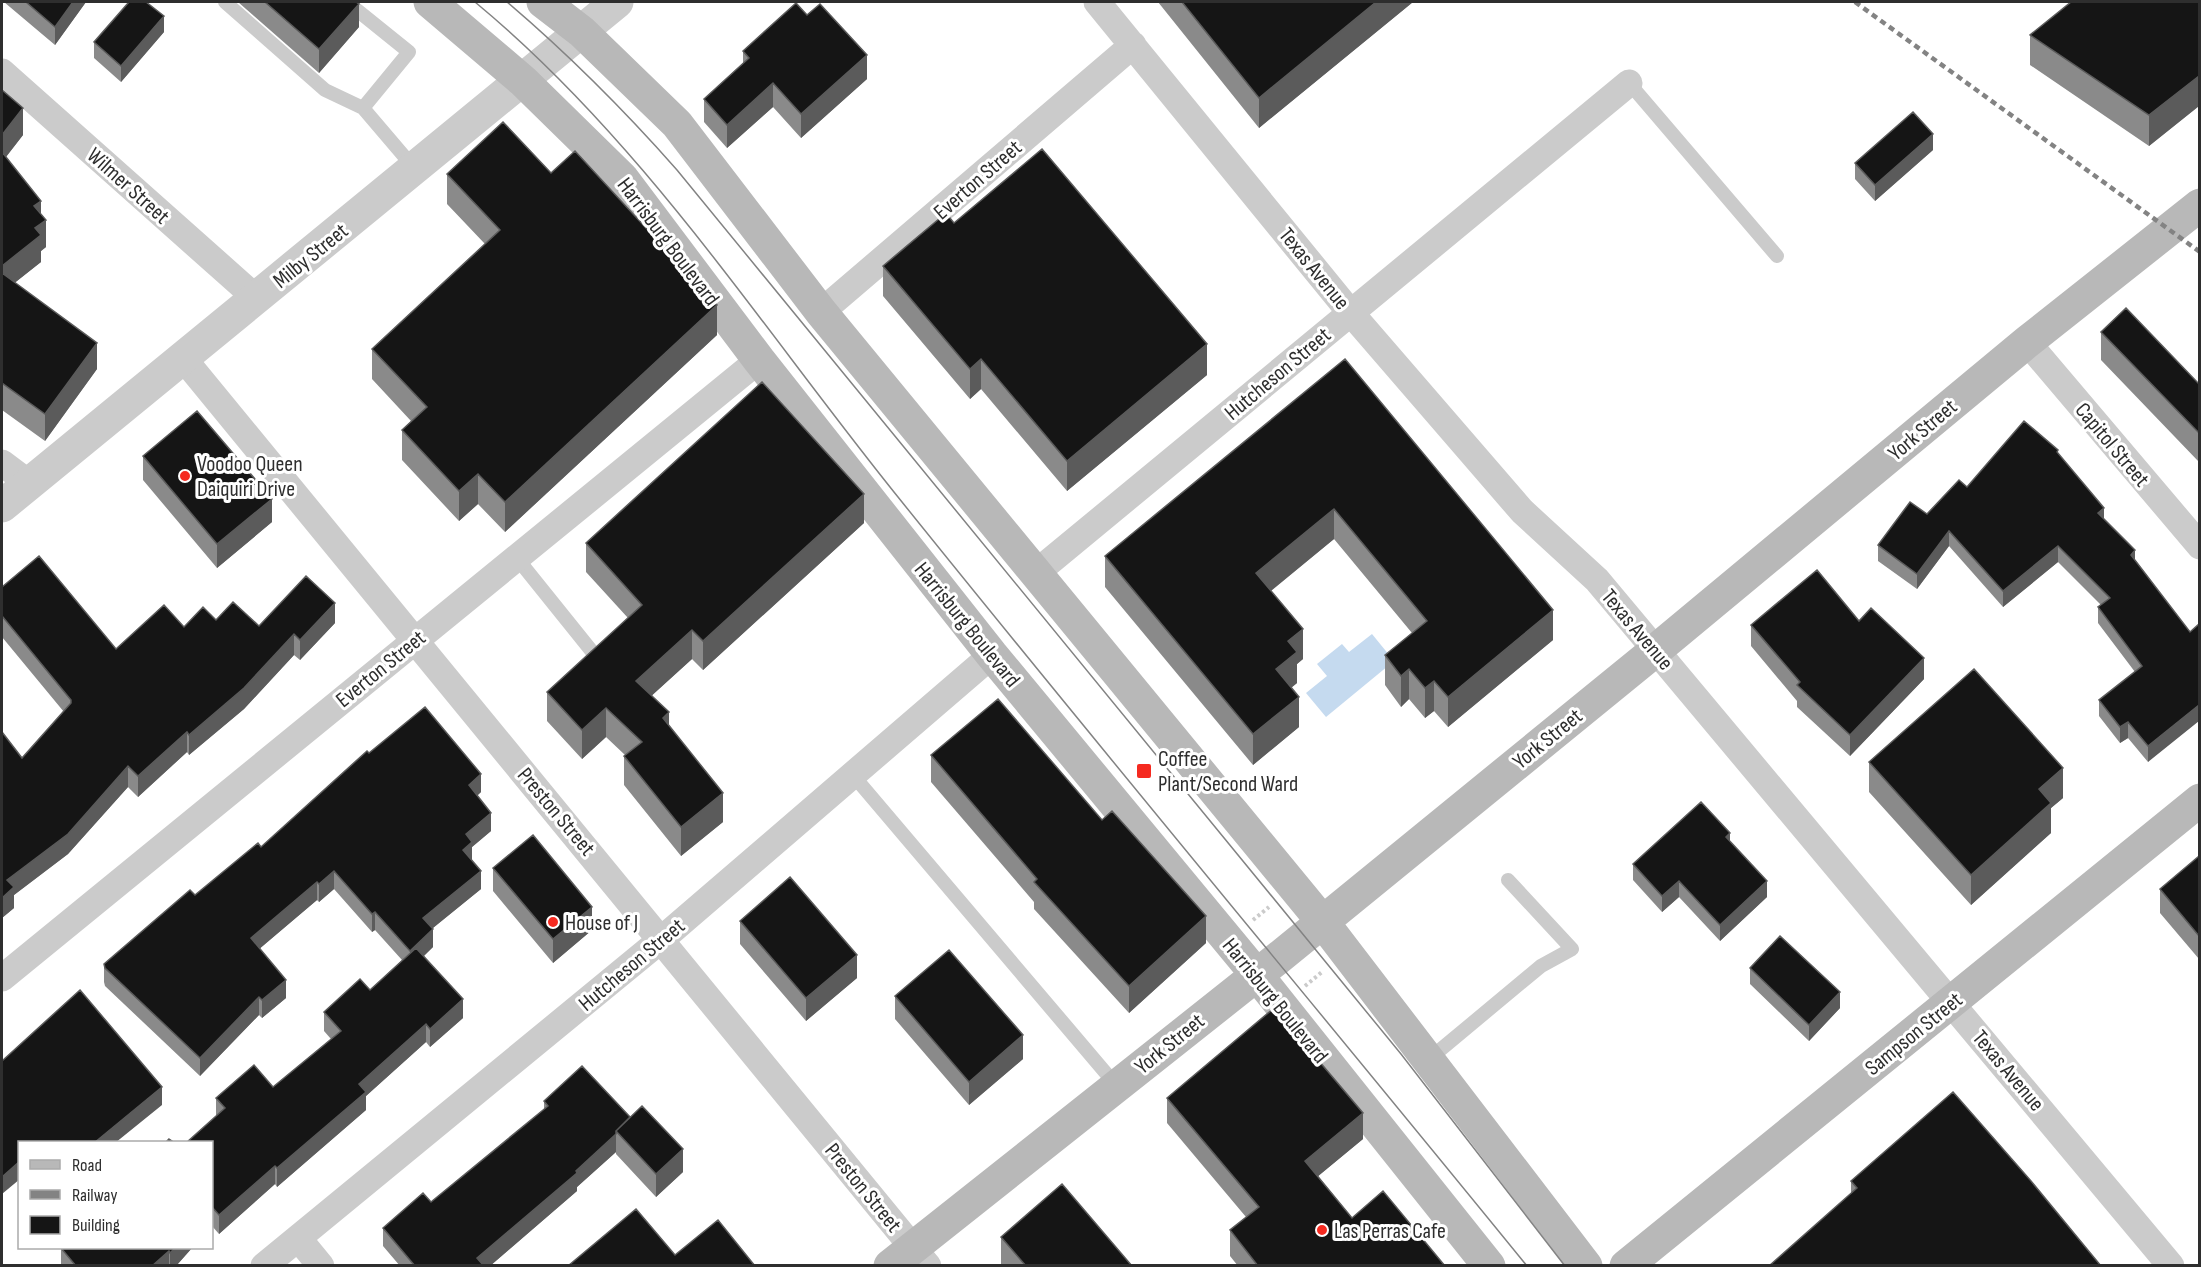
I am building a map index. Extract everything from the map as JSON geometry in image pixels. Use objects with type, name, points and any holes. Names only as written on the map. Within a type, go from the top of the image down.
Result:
[{"type":"main road","name":"Harrisburg Boulevard","points":[[430,2],[523,81],[622,178],[759,360],[992,655],[1256,974],[1489,1266]]},
{"type":"main road","points":[[543,2],[582,32],[677,124],[821,312],[1322,921],[1586,1266]]},
{"type":"main road","name":"York Street","points":[[910,1259],[1116,1085],[1656,650],[2027,342],[2199,205]]},
{"type":"main road","name":"Sampson Street","points":[[1626,1266],[2199,800]]},
{"type":"street","name":"Milby Street","points":[[2,507],[617,2]]},
{"type":"street","name":"Texas Avenue","points":[[1097,2],[1350,312],[1522,511],[1597,580],[1952,1001],[2171,1266]]},
{"type":"street","name":"Everton Street","points":[[821,312],[1133,45]]},
{"type":"street","name":"Wilmer Street","points":[[2,72],[256,298]]},
{"type":"street","name":"Hutcheson Street","points":[[1037,572],[1629,83]]},
{"type":"street","name":"Capitol Street","points":[[2027,342],[2199,546]]},
{"type":"street","name":"Preston Street","points":[[183,358],[662,939],[910,1259]]},
{"type":"street","name":"Everton Street","points":[[2,978],[759,360]]},
{"type":"street","points":[[2,463],[30,484]]},
{"type":"street","name":"Hutcheson Street","points":[[264,1266],[662,939],[992,655]]},
{"type":"street","points":[[298,1238],[321,1266]]},
{"type":"lane","points":[[225,2],[325,90],[363,108],[415,169]]},
{"type":"lane","points":[[347,2],[410,52],[363,108]]},
{"type":"lane","points":[[1629,83],[1777,256]]},
{"type":"lane","points":[[516,557],[594,654]]},
{"type":"lane","points":[[852,774],[1116,1085]]},
{"type":"lane","points":[[1428,1059],[1540,966],[1572,949],[1508,880]]},
{"type":"path","points":[[1253,920],[1272,904]]},
{"type":"path","points":[[1305,986],[1325,970]]},
{"type":"water","points":[[1372,634],[1394,661],[1326,717],[1306,693],[1327,676],[1317,664],[1342,644],[1349,652]]},
{"type":"building","points":[[26,2],[73,2],[55,27]]},
{"type":"building","points":[[129,2],[146,2],[164,16],[121,66],[94,42]]},
{"type":"building","points":[[265,2],[356,2],[359,4],[319,49]]},
{"type":"building","points":[[1182,2],[1376,2],[1259,98]]},
{"type":"building","points":[[2071,2],[2199,2],[2199,76],[2149,115],[2030,35]]},
{"type":"building","points":[[796,3],[807,15],[820,4],[867,55],[801,114],[773,83],[727,125],[704,99],[749,58],[743,51]]},
{"type":"building","points":[[2,90],[23,108],[2,135]]},
{"type":"building","points":[[1913,112],[1933,134],[1875,185],[1855,163]]},
{"type":"building","points":[[503,122],[551,173],[575,151],[717,305],[505,502],[478,474],[459,491],[402,430],[427,407],[372,349],[500,230],[447,174]]},
{"type":"building","points":[[1042,149],[1207,344],[1067,461],[981,359],[970,369],[883,266],[946,213],[954,223]]},
{"type":"building","points":[[2,152],[41,201],[34,206],[46,220],[35,228],[41,235],[2,266]]},
{"type":"building","points":[[2,273],[97,343],[45,414],[2,383]]},
{"type":"building","points":[[2126,308],[2199,384],[2199,433],[2101,332]]},
{"type":"building","points":[[1345,359],[1553,610],[1448,697],[1434,681],[1425,688],[1409,669],[1401,676],[1385,655],[1427,621],[1334,509],[1256,573],[1303,629],[1288,641],[1297,652],[1276,669],[1299,697],[1253,734],[1105,556]]},
{"type":"building","points":[[762,382],[864,494],[703,641],[692,630],[636,681],[669,712],[663,718],[723,793],[681,827],[624,756],[642,742],[606,708],[582,730],[547,692],[642,605],[586,543]]},
{"type":"building","points":[[197,411],[272,499],[217,544],[143,456]]},
{"type":"building","points":[[2024,421],[2058,450],[2057,452],[2104,508],[2098,513],[2135,550],[2131,555],[2190,632],[2199,624],[2199,705],[2148,746],[2128,722],[2120,727],[2099,700],[2142,666],[2098,607],[2110,598],[2058,546],[2003,591],[1949,531],[1917,574],[1878,545],[1910,502],[1927,514],[1959,480],[1967,487]]},
{"type":"building","points":[[39,556],[116,649],[164,605],[184,627],[203,607],[216,620],[233,602],[259,626],[306,576],[335,603],[300,640],[294,634],[244,688],[189,735],[187,732],[138,776],[128,766],[68,834],[7,880],[14,887],[2,898],[2,732],[22,758],[71,703],[71,700],[2,616],[2,587]]},
{"type":"building","points":[[1817,570],[1859,621],[1871,608],[1924,658],[1850,735],[1797,685],[1800,682],[1751,625]]},
{"type":"building","points":[[1974,669],[2063,768],[2039,789],[2051,803],[1971,875],[1869,762]]},
{"type":"building","points":[[998,699],[1102,820],[1112,811],[1206,916],[1129,986],[1034,882],[1037,879],[931,755]]},
{"type":"building","points":[[425,707],[481,774],[469,785],[491,813],[466,834],[472,842],[463,850],[481,871],[423,918],[433,929],[410,951],[375,912],[372,914],[334,871],[319,884],[317,882],[251,938],[286,980],[262,1000],[259,997],[200,1058],[105,968],[104,964],[190,890],[195,895],[258,843],[261,847],[367,751],[369,753]]},
{"type":"building","points":[[1701,802],[1730,833],[1726,837],[1767,881],[1720,925],[1679,881],[1662,896],[1633,864]]},
{"type":"building","points":[[533,835],[592,907],[553,939],[493,868]]},
{"type":"building","points":[[2199,856],[2199,936],[2160,889]]},
{"type":"building","points":[[790,877],[857,955],[806,998],[740,921]]},
{"type":"building","points":[[1780,936],[1840,992],[1809,1025],[1750,968]]},
{"type":"building","points":[[416,948],[463,999],[430,1029],[426,1024],[359,1084],[366,1092],[219,1215],[213,1208],[213,1141],[188,1141],[225,1108],[216,1098],[254,1065],[273,1087],[341,1031],[324,1012],[360,979],[370,990]]},
{"type":"building","points":[[949,950],[1023,1035],[969,1082],[895,996]]},
{"type":"building","points":[[80,990],[162,1087],[96,1141],[18,1141],[18,1163],[2,1177],[2,1061]]},
{"type":"building","points":[[1274,1008],[1363,1113],[1305,1161],[1352,1218],[1383,1191],[1445,1266],[1258,1266],[1230,1230],[1259,1207],[1167,1098]]},
{"type":"building","points":[[582,1066],[630,1117],[616,1131],[616,1134],[576,1171],[577,1173],[477,1258],[484,1266],[415,1266],[383,1228],[423,1193],[431,1202],[548,1106],[544,1101]]},
{"type":"building","points":[[1953,1092],[2101,1266],[1769,1266],[1857,1188],[1851,1181]]},
{"type":"building","points":[[642,1106],[683,1149],[656,1174],[616,1131]]},
{"type":"building","points":[[1062,1184],[1132,1266],[1026,1266],[1001,1237]]},
{"type":"building","points":[[636,1209],[675,1255],[718,1220],[755,1266],[568,1266]]},
{"type":"building","points":[[62,1249],[174,1249],[152,1266],[76,1266]]},
{"type":"tram line","points":[[475,2],[536,56],[593,114],[647,175],[749,303],[847,433],[976,594],[1527,1266]]},
{"type":"tram line","points":[[507,2],[595,83],[677,170],[1401,1054],[1565,1266]]},
{"type":"railway","points":[[1855,2],[2200,252]]},
{"type":"place","name":"Voodoo Queen Daiquiri Drive","points":[[185,476]]},
{"type":"place","name":"Coffee Plant/Second Ward","points":[[1144,771]]},
{"type":"place","name":"House of J","points":[[553,922]]},
{"type":"place","name":"Las Perras Cafe","points":[[1322,1230]]}]
